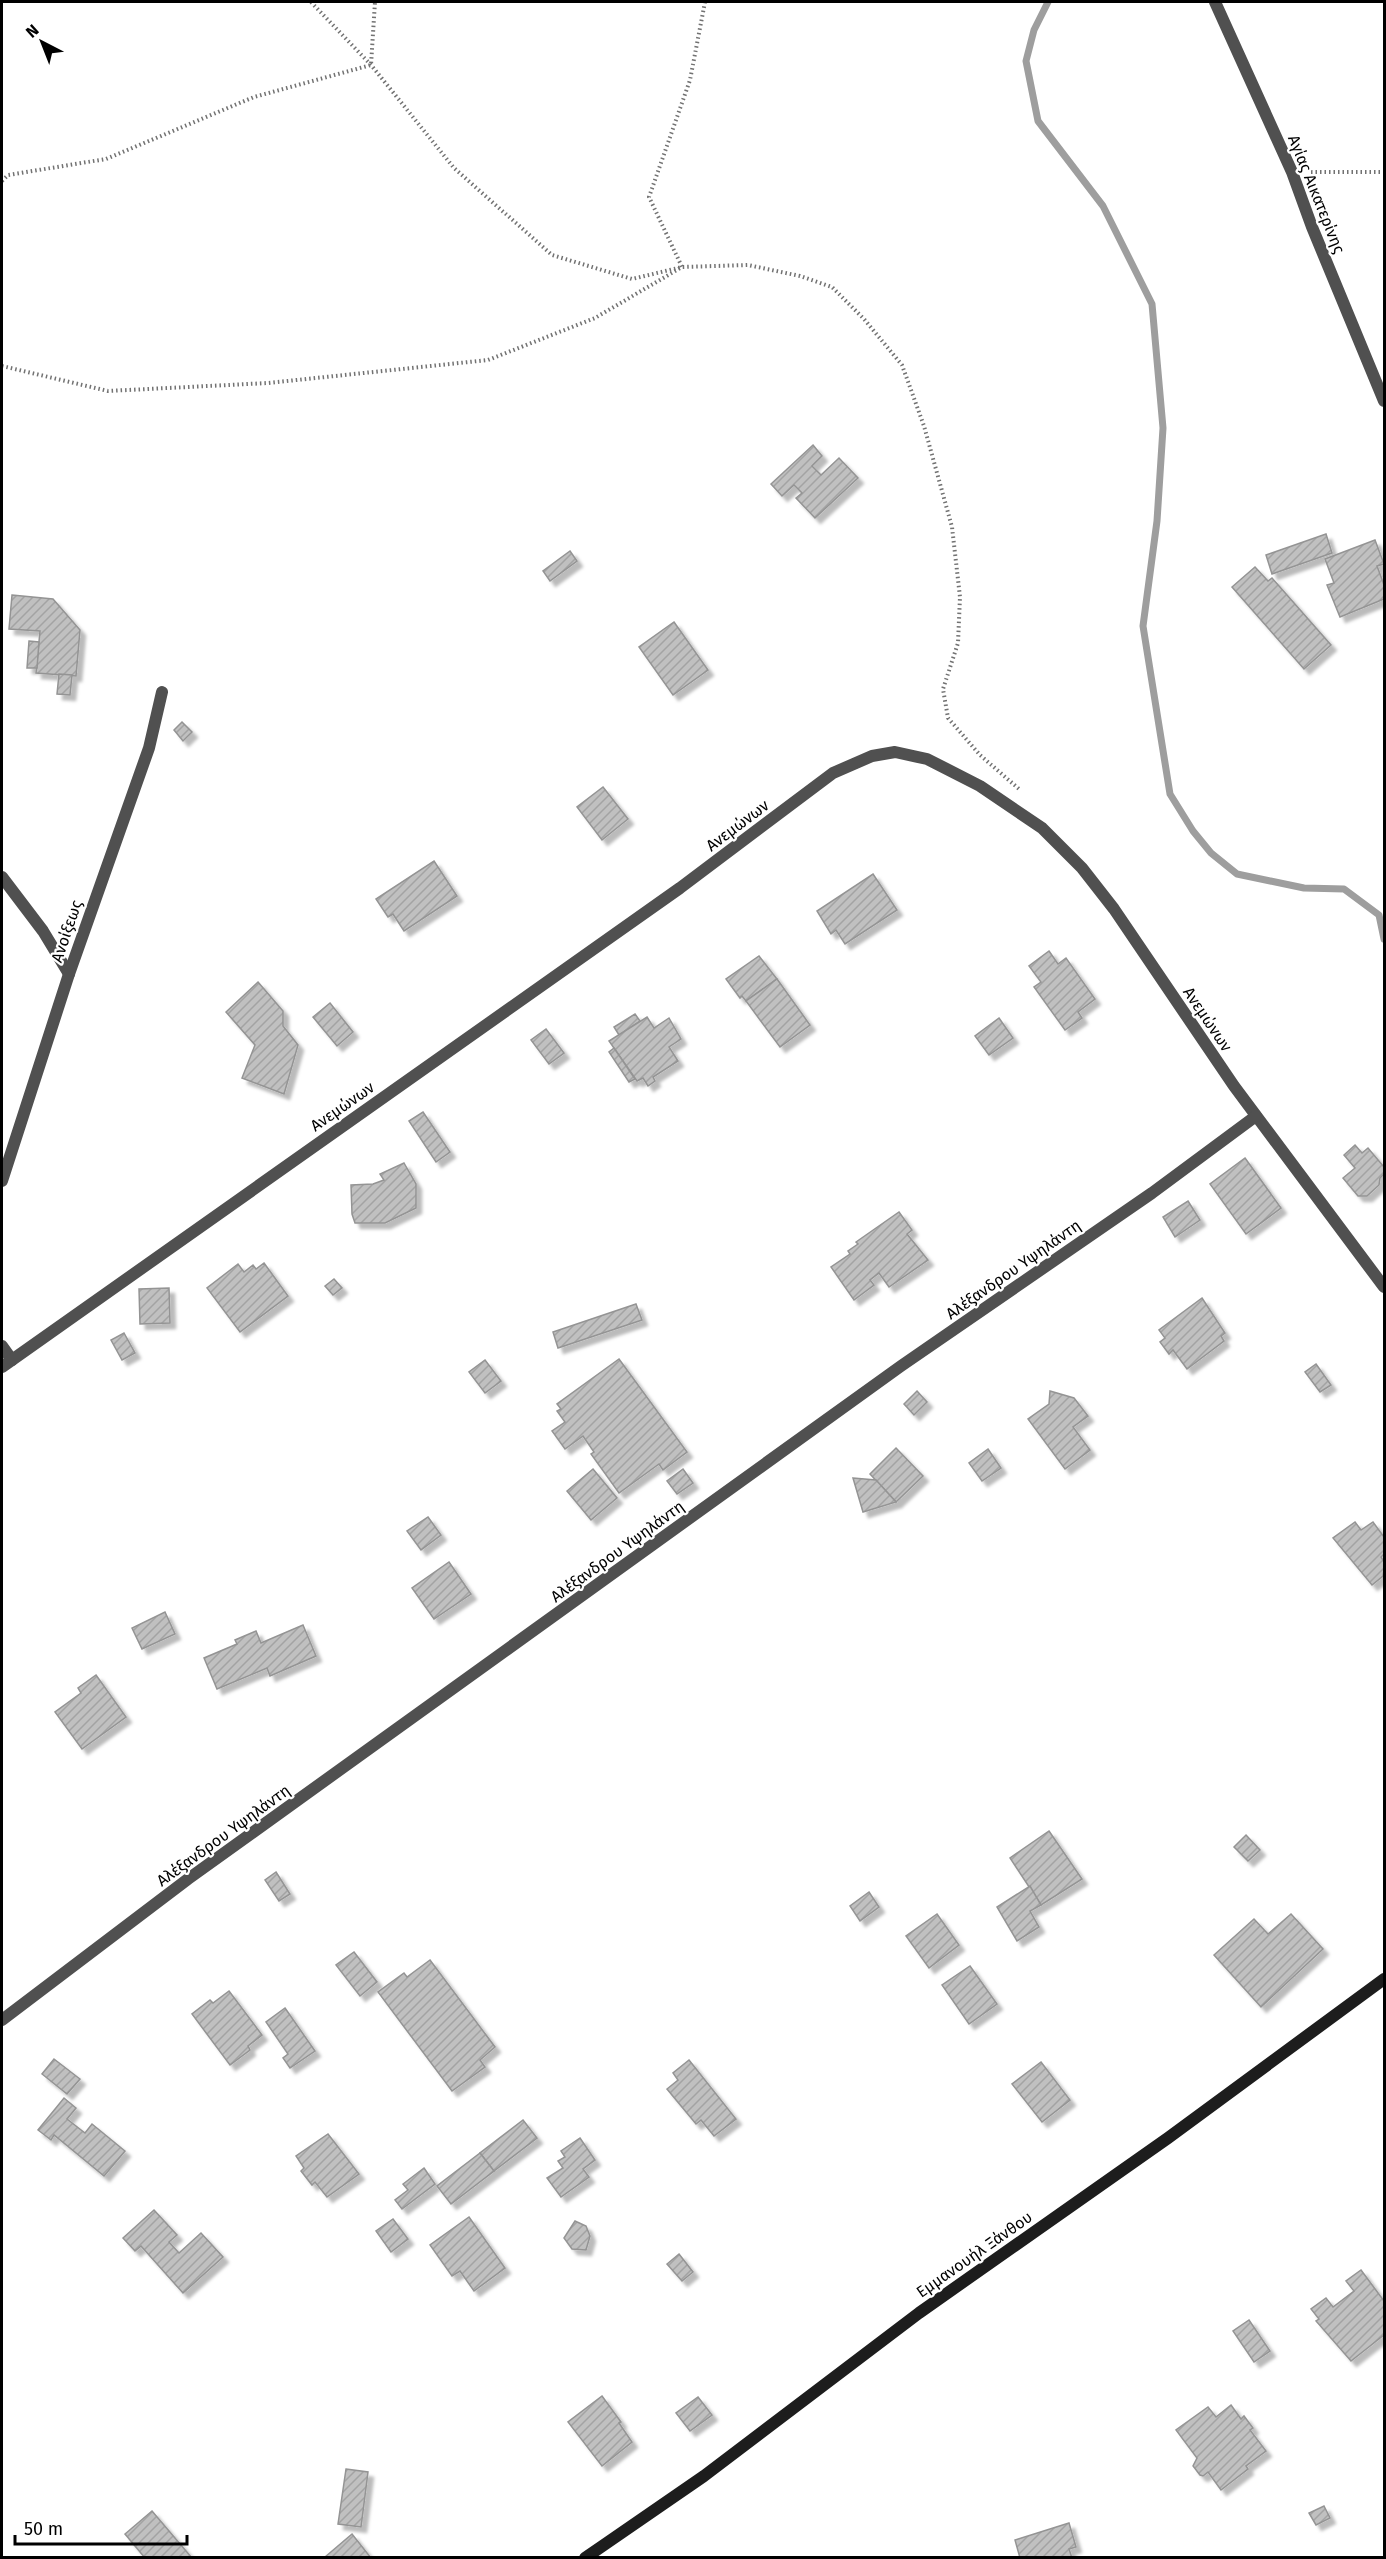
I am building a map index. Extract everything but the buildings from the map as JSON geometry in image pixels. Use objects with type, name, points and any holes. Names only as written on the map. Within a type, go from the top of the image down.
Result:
[{"type":"street","name":"Αγίας Αικατερίνης","points":[[1215,2],[1292,172],[1384,401]]},
{"type":"street","name":"Ανοίξεως","points":[[2,1181],[69,974],[148,748],[162,692]]},
{"type":"street","name":"Ανεμώνων","points":[[7,1363],[680,888],[833,773],[848,765],[884,753],[914,754],[958,773],[998,797],[1042,828],[1070,855],[1114,909],[1256,1116],[1384,1287]]},
{"type":"street","points":[[2,877],[43,931],[69,974]]},
{"type":"street","name":"Αλέξανδρου Υψηλάντη","points":[[2,2020],[189,1879],[901,1366],[1152,1193],[1256,1116]]},
{"type":"street","points":[[2,1346],[7,1363]]},
{"type":"street","name":"Εμμανουήλ Ξάνθου","points":[[585,2558],[704,2476],[919,2313],[1167,2138],[1384,1979]]},
{"type":"path","points":[[311,2],[371,65],[454,168],[552,255],[632,279],[682,267],[748,265],[800,276],[832,286],[864,319],[902,365],[924,426],[952,527],[960,597],[958,643],[943,689],[948,718],[980,755],[1020,789],[1025,799]]},
{"type":"path","points":[[371,65],[375,2]]},
{"type":"path","points":[[682,267],[649,196],[690,80],[705,2]]},
{"type":"path","points":[[2,181],[8,175],[106,159],[254,97],[371,65]]},
{"type":"path","points":[[1292,172],[1384,172]]},
{"type":"path","points":[[2,366],[108,392],[268,383],[488,360],[595,318],[682,267]]},
{"type":"waterway","points":[[1048,2],[1034,30],[1026,61],[1038,121],[1103,206],[1152,304],[1163,428],[1157,521],[1143,626],[1170,794],[1193,831],[1211,853],[1237,874],[1304,888],[1344,889],[1379,915],[1384,939]]}]
